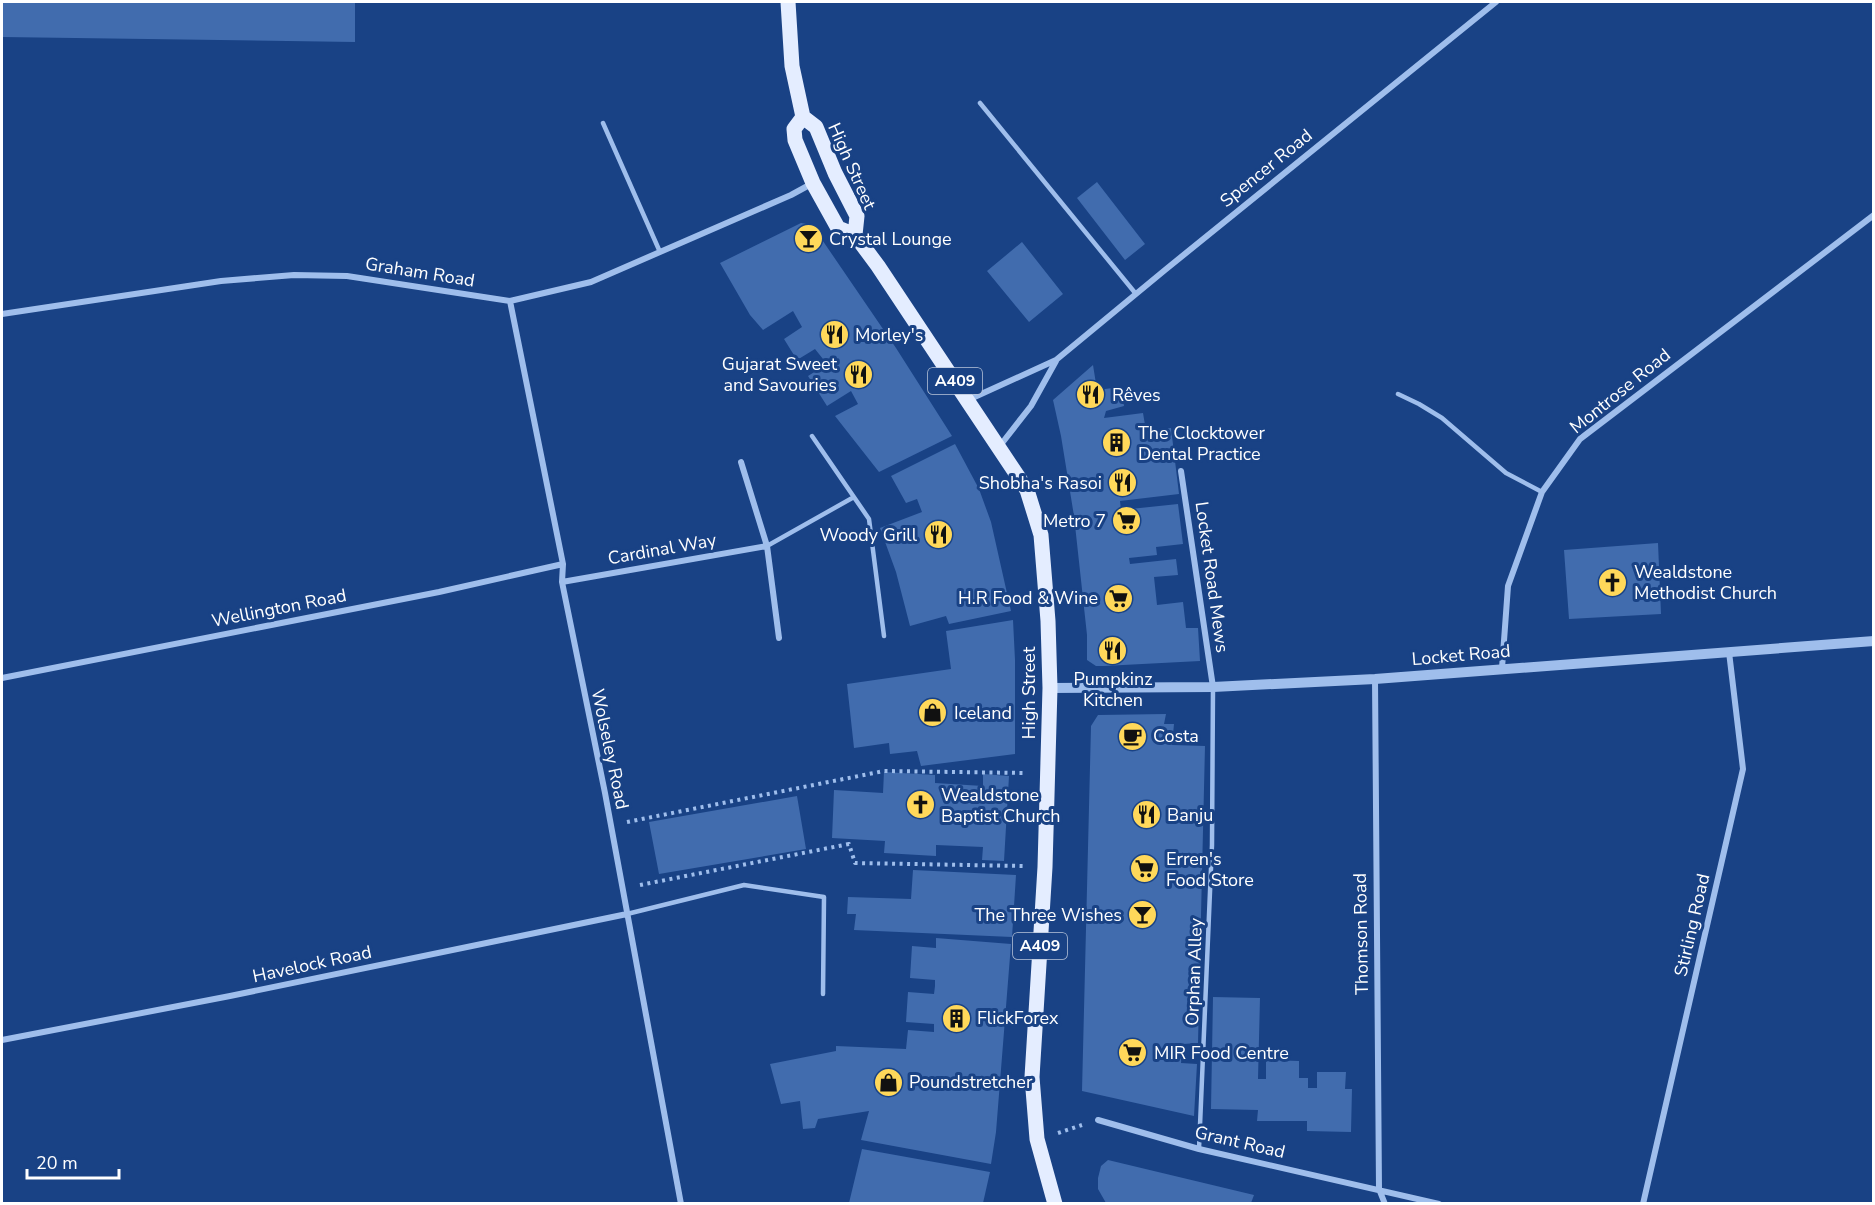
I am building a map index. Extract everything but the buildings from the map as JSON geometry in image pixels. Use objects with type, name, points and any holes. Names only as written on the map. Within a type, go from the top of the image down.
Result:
[{"type":"main road","name":"High Street","points":[[788,2],[792,66],[803,117],[816,127],[835,173],[857,216],[855,235]]},
{"type":"main road","name":"High Street","points":[[803,117],[796,125],[794,134],[813,183],[838,228],[855,235],[878,266],[1027,490],[1041,535],[1048,621],[1050,688],[1045,867],[1032,1077],[1037,1139],[1054,1203]]},
{"type":"street","name":"Spencer Road","points":[[967,400],[1056,360],[1496,2]]},
{"type":"street","name":"Graham Road","points":[[2,314],[221,281],[294,275],[347,276],[510,301],[591,282],[791,195],[813,183]]},
{"type":"street","name":"Montrose Road","points":[[1502,668],[1508,586],[1542,492],[1580,439],[1874,215]]},
{"type":"street","name":"Wolseley Road","points":[[510,301],[563,564],[562,582],[681,1203]]},
{"type":"street","name":"Spencer Road","points":[[998,448],[1031,406],[1056,360]]},
{"type":"street","points":[[741,462],[768,546],[779,638]]},
{"type":"street","name":"Locket Road Mews","points":[[1181,471],[1213,687]]},
{"type":"street","name":"Cardinal Way","points":[[562,582],[768,546]]},
{"type":"street","name":"Wellington Road","points":[[2,678],[439,592],[563,564]]},
{"type":"street","name":"Locket Road","points":[[1050,688],[1213,687],[1375,679],[1874,641]]},
{"type":"street","name":"Stirling Road","points":[[1643,1203],[1743,769],[1729,651]]},
{"type":"street","name":"Thomson Road","points":[[1375,679],[1379,1189]]},
{"type":"street","name":"Havelock Road","points":[[2,1040],[230,996],[627,914]]},
{"type":"street","name":"Grant Road","points":[[1098,1120],[1199,1149],[1439,1203]]},
{"type":"street","points":[[1379,1189],[1385,1203]]},
{"type":"lane","points":[[980,103],[1136,294]]},
{"type":"lane","points":[[603,123],[660,252]]},
{"type":"lane","points":[[1398,394],[1442,418],[1506,473],[1542,492]]},
{"type":"lane","points":[[812,436],[869,519],[884,636]]},
{"type":"lane","points":[[768,546],[854,498]]},
{"type":"lane","name":"Orphan Alley","points":[[1199,1149],[1212,845],[1213,687]]},
{"type":"lane","points":[[627,914],[744,885],[824,897],[823,994]]},
{"type":"path","points":[[610,825],[884,771],[1047,774]]},
{"type":"path","points":[[622,889],[849,844],[855,863],[1045,867]]},
{"type":"path","points":[[1037,1139],[1098,1120]]},
{"type":"place","name":"Crystal Lounge","points":[[808,239]]},
{"type":"place","name":"Morley's","points":[[834,335]]},
{"type":"place","name":"Gujarat Sweet and Savouries","points":[[858,374]]},
{"type":"place","name":"Rêves","points":[[1091,395]]},
{"type":"place","name":"The Clocktower Dental Practice","points":[[1117,443]]},
{"type":"place","name":"Shobha's Rasoi","points":[[1123,483]]},
{"type":"place","name":"Metro 7","points":[[1127,521]]},
{"type":"place","name":"Woody Grill","points":[[938,535]]},
{"type":"place","name":"Wealdstone Methodist Church","points":[[1613,582]]},
{"type":"place","name":"H.R Food & Wine","points":[[1119,598]]},
{"type":"place","name":"Pumpkinz Kitchen","points":[[1113,650]]},
{"type":"place","name":"Iceland","points":[[933,713]]},
{"type":"place","name":"Costa","points":[[1132,736]]},
{"type":"place","name":"Wealdstone Baptist Church","points":[[920,805]]},
{"type":"place","name":"Banju","points":[[1146,815]]},
{"type":"place","name":"Erren's Food Store","points":[[1145,869]]},
{"type":"place","name":"The Three Wishes","points":[[1143,915]]},
{"type":"place","name":"FlickForex","points":[[956,1018]]},
{"type":"place","name":"MIR Food Centre","points":[[1133,1053]]},
{"type":"place","name":"Poundstretcher","points":[[888,1082]]}]
